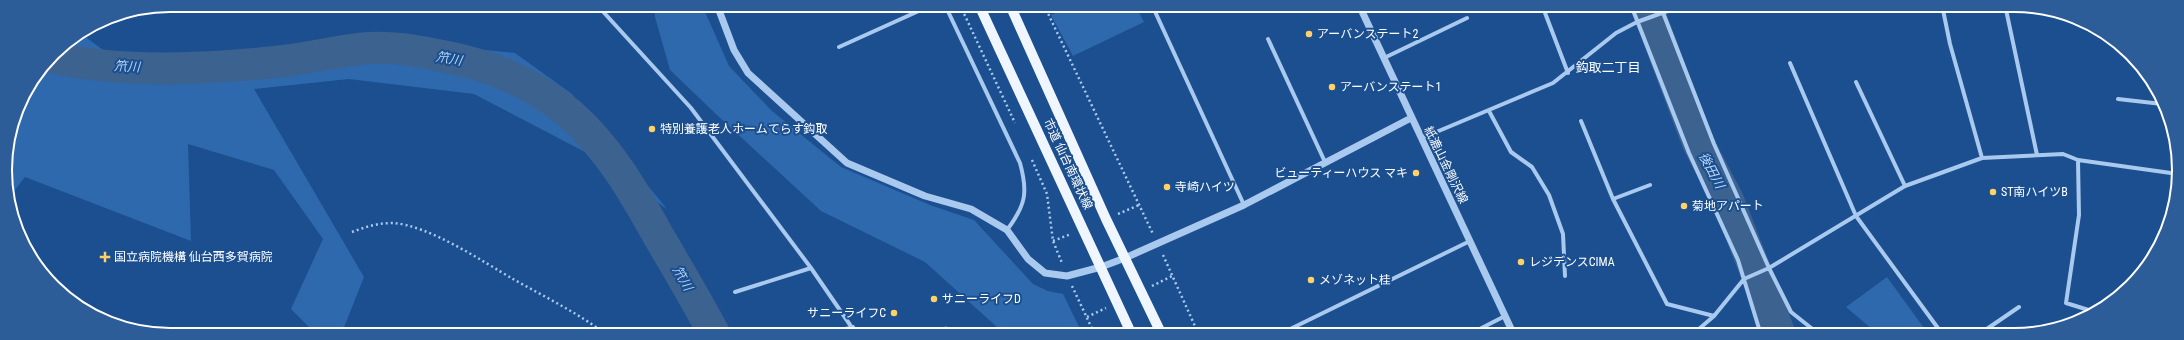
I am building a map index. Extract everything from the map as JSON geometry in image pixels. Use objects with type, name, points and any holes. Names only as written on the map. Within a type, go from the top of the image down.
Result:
[{"type":"main road","name":"市道 仙台南環状線","points":[[982,12],[1129,328]]},
{"type":"main road","name":"市道 仙台南環状線","points":[[1013,12],[1125,258],[1159,328]]},
{"type":"street","points":[[602,12],[691,108],[811,268],[852,327],[849,328]]},
{"type":"street","points":[[720,12],[734,50],[748,73],[846,163],[925,196],[971,208],[1007,230],[1028,259],[1045,273],[1067,276],[1101,267],[1125,258],[1244,205],[1411,118]]},
{"type":"street","points":[[839,47],[916,12]]},
{"type":"street","points":[[948,12],[1020,163],[1026,185],[1023,202],[1007,230]]},
{"type":"street","points":[[1155,12],[1244,205]]},
{"type":"street","name":"紙漉山金剛沢線","points":[[1362,12],[1511,328]]},
{"type":"street","points":[[1545,12],[1568,73]]},
{"type":"street","points":[[1633,12],[1689,153],[1738,260],[1759,328]]},
{"type":"street","points":[[1422,138],[1553,83],[1568,73],[1616,33],[1637,22],[1663,12],[1714,144],[1769,268],[1792,312],[1811,328]]},
{"type":"street","points":[[1943,12],[1950,44],[1982,158]]},
{"type":"street","points":[[2006,12],[2037,155]]},
{"type":"street","points":[[1384,58],[1467,18]]},
{"type":"street","points":[[1268,39],[1325,162]]},
{"type":"street","points":[[1790,63],[1856,216],[1937,328]]},
{"type":"street","points":[[1856,82],[1905,186]]},
{"type":"street","points":[[2118,99],[2157,103]]},
{"type":"street","points":[[1489,111],[1511,152],[1532,167],[1549,195],[1563,234],[1565,276]]},
{"type":"street","points":[[1581,121],[1613,199],[1667,304],[1714,316]]},
{"type":"street","points":[[1700,328],[1714,316],[1744,279],[1769,268],[1905,186],[1982,158],[2063,154],[2078,160],[2172,173]]},
{"type":"street","points":[[2078,160],[2079,215],[2066,303],[2088,310]]},
{"type":"street","points":[[1613,199],[1650,185]]},
{"type":"street","points":[[1292,328],[1470,241]]},
{"type":"street","points":[[734,292],[811,268]]},
{"type":"street","points":[[1988,328],[2019,307]]},
{"type":"street","points":[[1482,328],[1505,316]]},
{"type":"path","points":[[1047,12],[1158,243],[1196,328]]},
{"type":"path","points":[[352,232],[369,226],[393,223],[419,229],[476,258],[572,312],[596,328]]},
{"type":"shaded area","points":[[655,12],[705,12],[729,66],[772,111],[841,167],[930,205],[974,220],[1033,284],[1048,291],[1063,294],[1080,328],[998,328],[925,262],[821,211],[670,70]]},
{"type":"shaded area","points":[[1057,12],[1139,12],[1144,22],[1073,56],[1051,15]]},
{"type":"shaded area","points":[[348,36],[515,53],[572,94],[667,209],[587,153],[474,94],[349,79],[254,89],[364,277],[344,328],[310,328],[291,309],[323,239],[274,170],[188,144],[191,241],[25,177],[13,192],[13,149],[20,119],[28,100],[39,82],[58,58],[84,37],[135,74],[257,49]]},
{"type":"shaded area","points":[[1887,277],[1924,328],[1871,328],[1846,307]]},
{"type":"waterway","name":"後田川","points":[[1649,12],[1698,143],[1728,200],[1777,328]]},
{"type":"waterway","name":"笊川","points":[[58,58],[107,66],[137,68],[197,68],[284,61],[359,49],[392,48],[464,61],[496,71],[528,85],[557,103],[597,141],[620,171],[630,187],[711,328]]},
{"type":"place","name":"アーバンステート2","points":[[1309,34]]},
{"type":"place","name":"アーバンステート1","points":[[1332,87]]},
{"type":"place","name":"特別養護老人ホームてらす鈎取","points":[[652,129]]},
{"type":"place","name":"ビューティーハウス マキ","points":[[1416,173]]},
{"type":"place","name":"寺崎ハイツ","points":[[1167,187]]},
{"type":"place","name":"ST南ハイツB","points":[[1993,192]]},
{"type":"place","name":"菊地アパート","points":[[1684,206]]},
{"type":"place","name":"国立病院機構 仙台西多賀病院","points":[[105,257]]},
{"type":"place","name":"レジデンスCIMA","points":[[1521,262]]},
{"type":"place","name":"メゾネット桂","points":[[1311,280]]},
{"type":"place","name":"サニーライフD","points":[[934,299]]},
{"type":"place","name":"サニーライフC","points":[[894,313]]},
{"type":"district","name":"鈎取二丁目","points":[[1608,67]]}]
